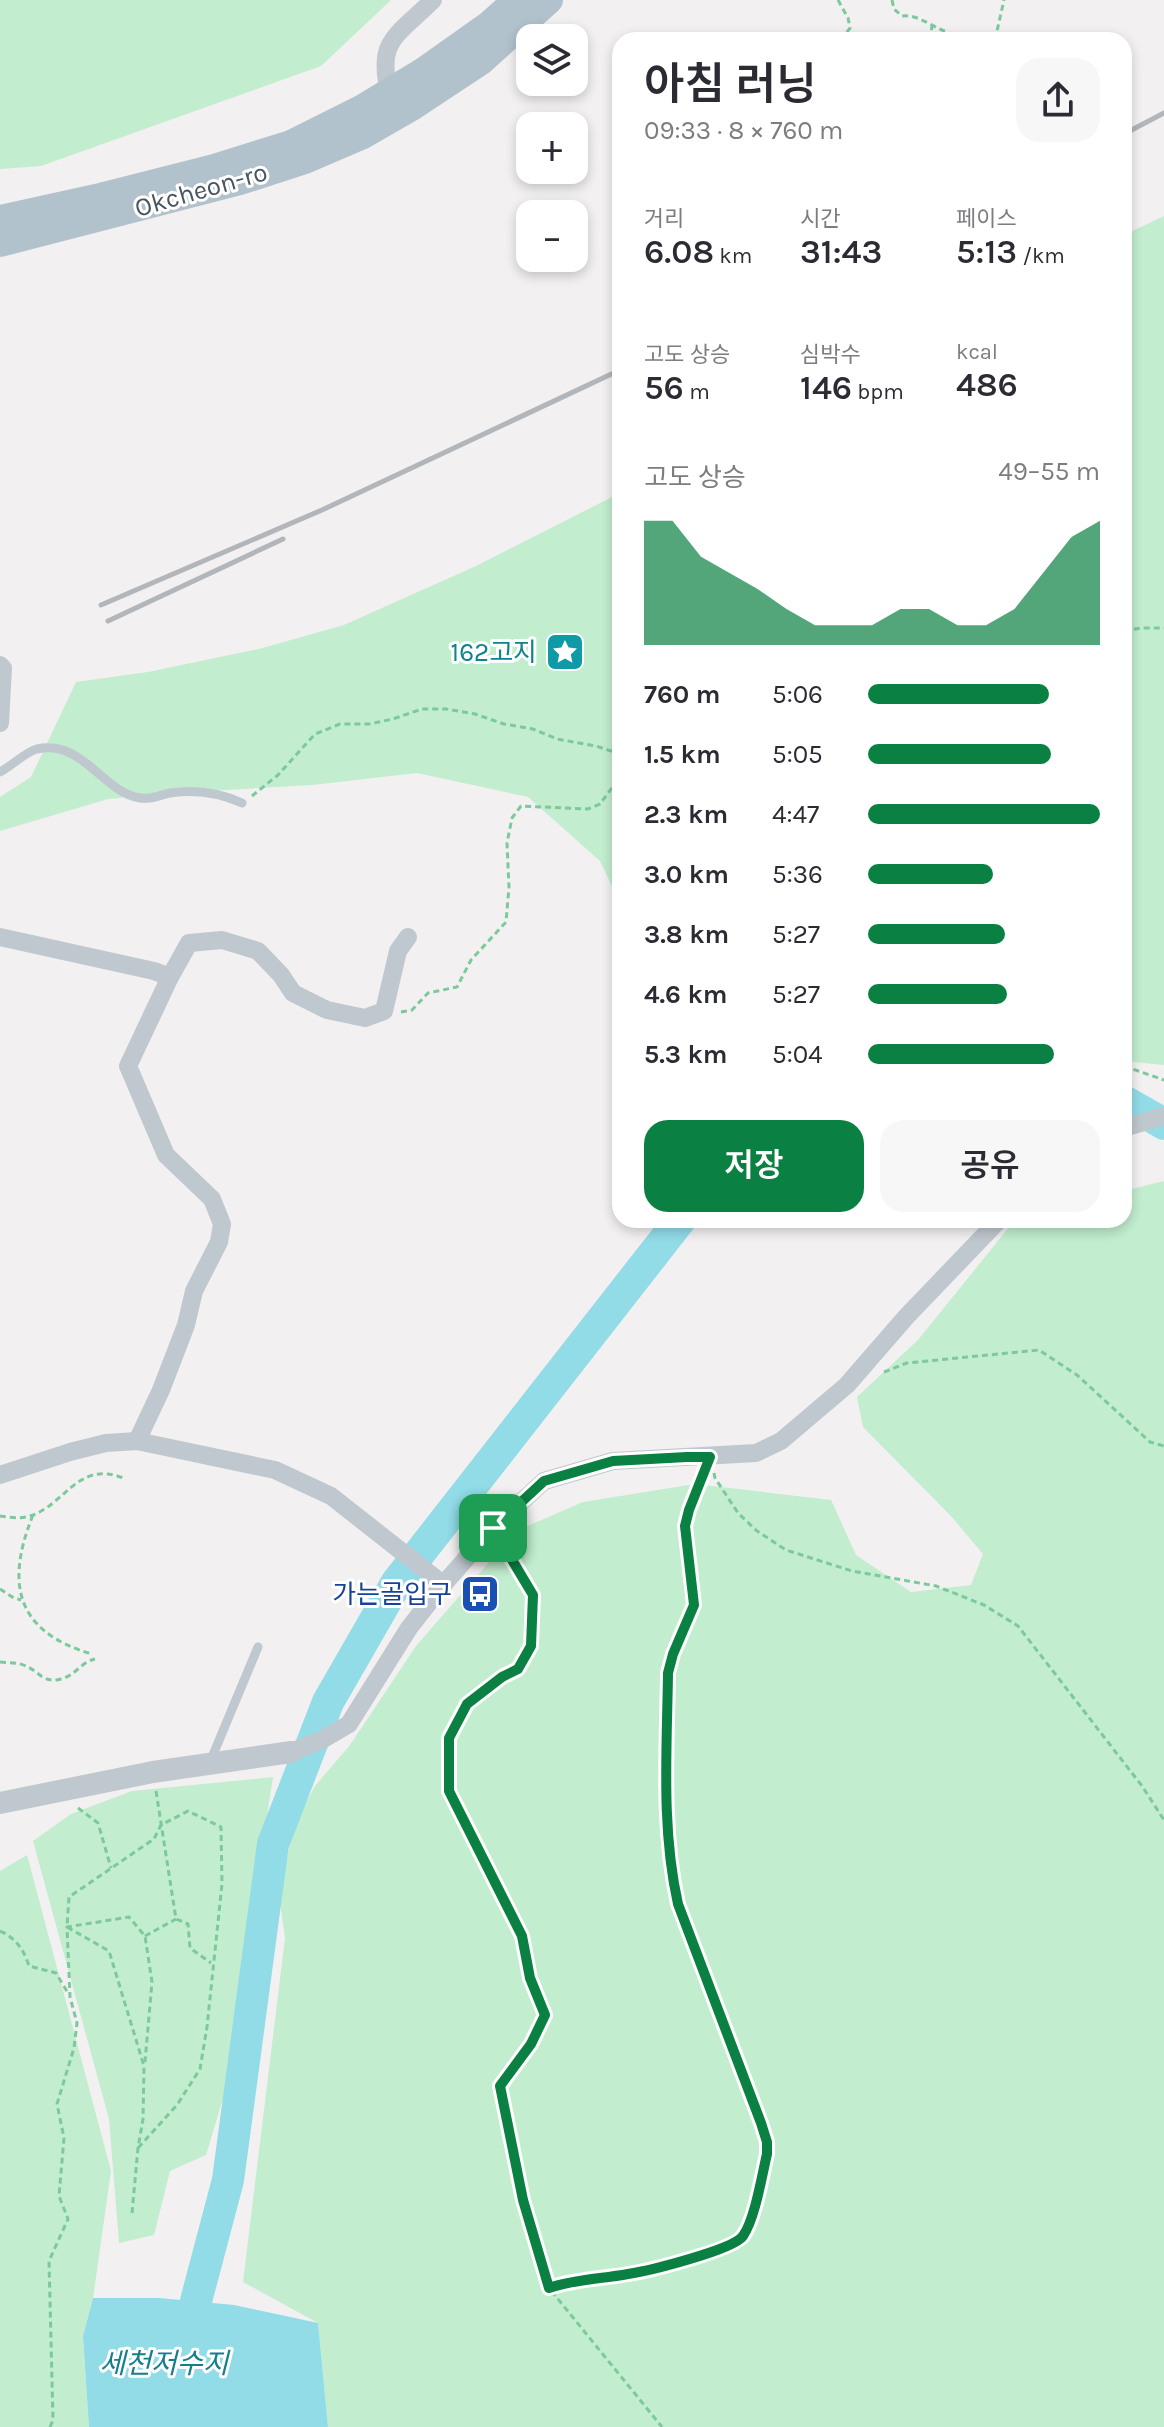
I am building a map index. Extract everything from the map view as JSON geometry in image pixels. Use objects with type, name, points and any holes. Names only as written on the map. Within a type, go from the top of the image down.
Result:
[{"type":"main road","name":"Okcheon-ro","points":[[0,243],[240,181],[305,160],[361,136],[392,104],[517,0]]},
{"type":"main road","name":"Okcheon-ro","points":[[0,219],[214,168],[291,144],[363,108],[392,104],[481,61],[549,0]]},
{"type":"street","points":[[392,104],[385,77],[384,56],[388,45],[433,0]]},
{"type":"street","points":[[0,665],[3,668],[0,723]]},
{"type":"street","points":[[0,937],[170,977]]},
{"type":"street","points":[[137,1441],[186,1325],[194,1291],[219,1242],[222,1224],[212,1199],[166,1155],[128,1066],[170,977],[189,943],[222,940],[258,951],[293,993],[327,1010],[365,1018],[384,1011],[398,951],[408,937]]},
{"type":"street","points":[[1132,1126],[1164,1116]]},
{"type":"street","points":[[0,1803],[153,1772],[291,1752],[320,1741],[349,1724],[438,1582],[544,1481],[613,1461],[756,1453],[781,1441],[847,1385],[906,1317],[991,1228]]},
{"type":"street","points":[[0,1475],[106,1443],[137,1441],[275,1470],[331,1496],[438,1582]]},
{"type":"lane","points":[[0,772],[36,749],[64,749],[128,796],[145,799],[196,790],[225,795],[242,803]]},
{"type":"lane","points":[[209,1765],[258,1647]]},
{"type":"path","points":[[838,0],[848,18],[850,28],[847,32]]},
{"type":"path","points":[[892,0],[894,9],[902,16],[912,15],[947,32]]},
{"type":"path","points":[[997,32],[1004,0]]},
{"type":"path","points":[[931,32],[932,26]]},
{"type":"path","points":[[1132,630],[1164,628]]},
{"type":"path","points":[[242,803],[278,775],[315,734],[340,724],[369,724],[422,709],[475,714],[504,724],[533,729],[557,739],[612,751]]},
{"type":"path","points":[[384,1011],[412,1010],[428,993],[457,987],[471,960],[506,922],[509,887],[507,843],[512,818],[521,806],[588,809],[600,804],[612,788]]},
{"type":"path","points":[[1132,1069],[1164,1080]]},
{"type":"path","points":[[847,1385],[907,1363],[1039,1350],[1077,1375],[1150,1442],[1164,1446]]},
{"type":"path","points":[[710,1457],[715,1478],[738,1513],[757,1531],[786,1550],[852,1571],[936,1586],[984,1605],[1018,1626],[1104,1736],[1164,1820]]},
{"type":"path","points":[[549,2288],[569,2281],[639,2272],[738,2241],[749,2223],[767,2154],[761,2123],[678,1904],[668,1836],[668,1673],[694,1605],[685,1526],[710,1457]]},
{"type":"path","points":[[0,1516],[25,1518],[33,1515],[48,1507],[76,1481],[86,1477],[114,1475],[123,1478]]},
{"type":"path","points":[[0,1662],[20,1663],[40,1678],[53,1680],[63,1679],[94,1656],[47,1633],[36,1623],[22,1600],[20,1548],[33,1515]]},
{"type":"path","points":[[493,1528],[533,1595],[531,1646],[518,1669],[502,1677],[467,1704],[449,1738],[449,1791],[522,1936],[530,1978],[545,2015],[531,2044],[500,2086],[523,2200],[549,2288],[662,2427]]},
{"type":"path","points":[[0,1589],[22,1600]]},
{"type":"path","points":[[155,1788],[176,1919]]},
{"type":"path","points":[[58,1791],[67,1803],[98,1823],[111,1868]]},
{"type":"path","points":[[50,2427],[53,2420],[49,2261],[68,2219],[59,2196],[64,2138],[57,2104],[74,2048],[77,2023],[70,1997],[69,1897],[154,1839],[161,1825],[188,1811],[221,1827],[222,1884],[207,2027],[200,2069],[177,2105],[138,2148]]},
{"type":"path","points":[[67,1927],[129,1917],[145,1936],[152,1982],[144,2066],[143,2119],[132,2213]]},
{"type":"path","points":[[145,1936],[176,1919]]},
{"type":"path","points":[[176,1919],[188,1924],[190,1948],[212,1964]]},
{"type":"path","points":[[67,1927],[109,1951],[144,2066]]},
{"type":"path","points":[[0,1931],[10,1936],[25,1952],[29,1966],[56,1973],[70,1997]]},
{"type":"green space","points":[[0,0],[391,0],[321,66],[41,166],[0,169]]},
{"type":"green space","points":[[1164,216],[1164,1065],[1132,1062],[1132,231]]},
{"type":"green space","points":[[612,497],[612,886],[600,861],[528,797],[417,773],[312,785],[108,799],[0,831],[0,797],[31,777],[76,682],[148,672],[259,649],[344,625],[476,566]]},
{"type":"green space","points":[[1164,1181],[1164,2427],[328,2427],[318,2323],[243,2282],[285,1938],[279,1895],[294,1824],[315,1786],[350,1745],[416,1646],[516,1531],[583,1502],[695,1484],[831,1500],[856,1555],[911,1592],[971,1585],[983,1554],[951,1516],[863,1427],[857,1397],[918,1340],[1008,1228],[1132,1228],[1132,1189]]},
{"type":"green space","points":[[273,1777],[224,2095],[206,2155],[170,2171],[154,2235],[119,2243],[109,2119],[33,1841],[71,1814],[132,1791]]},
{"type":"green space","points":[[27,1855],[111,2171],[93,2298],[83,2336],[89,2427],[0,2427],[0,1871]]},
{"type":"water","name":"세천저수지","points":[[93,2298],[159,2298],[234,2305],[318,2323],[328,2427],[89,2427],[83,2336]]},
{"type":"waterway","points":[[1132,1106],[1164,1124]]},
{"type":"waterway","points":[[196,2301],[228,2180],[273,1844],[328,1702],[397,1582],[674,1228]]},
{"type":"railway","points":[[1132,130],[1164,113]]},
{"type":"railway","points":[[101,605],[322,510],[612,374]]},
{"type":"railway","points":[[108,621],[283,539]]},
{"type":"place","name":"162고지","points":[[565,652]]},
{"type":"place","name":"가는골입구","points":[[480,1594]]},
{"type":"route","points":[[710,1457],[685,1526],[694,1605],[670,1661],[668,1673],[668,1836],[678,1904],[761,2123],[767,2154],[749,2223],[745,2233],[732,2245],[629,2274],[569,2281],[549,2288],[523,2200],[500,2086],[531,2044],[545,2015],[530,1978],[522,1936],[449,1791],[449,1738],[467,1704],[502,1677],[518,1669],[531,1646],[533,1595],[493,1528],[544,1481],[613,1461],[710,1457]]}]
